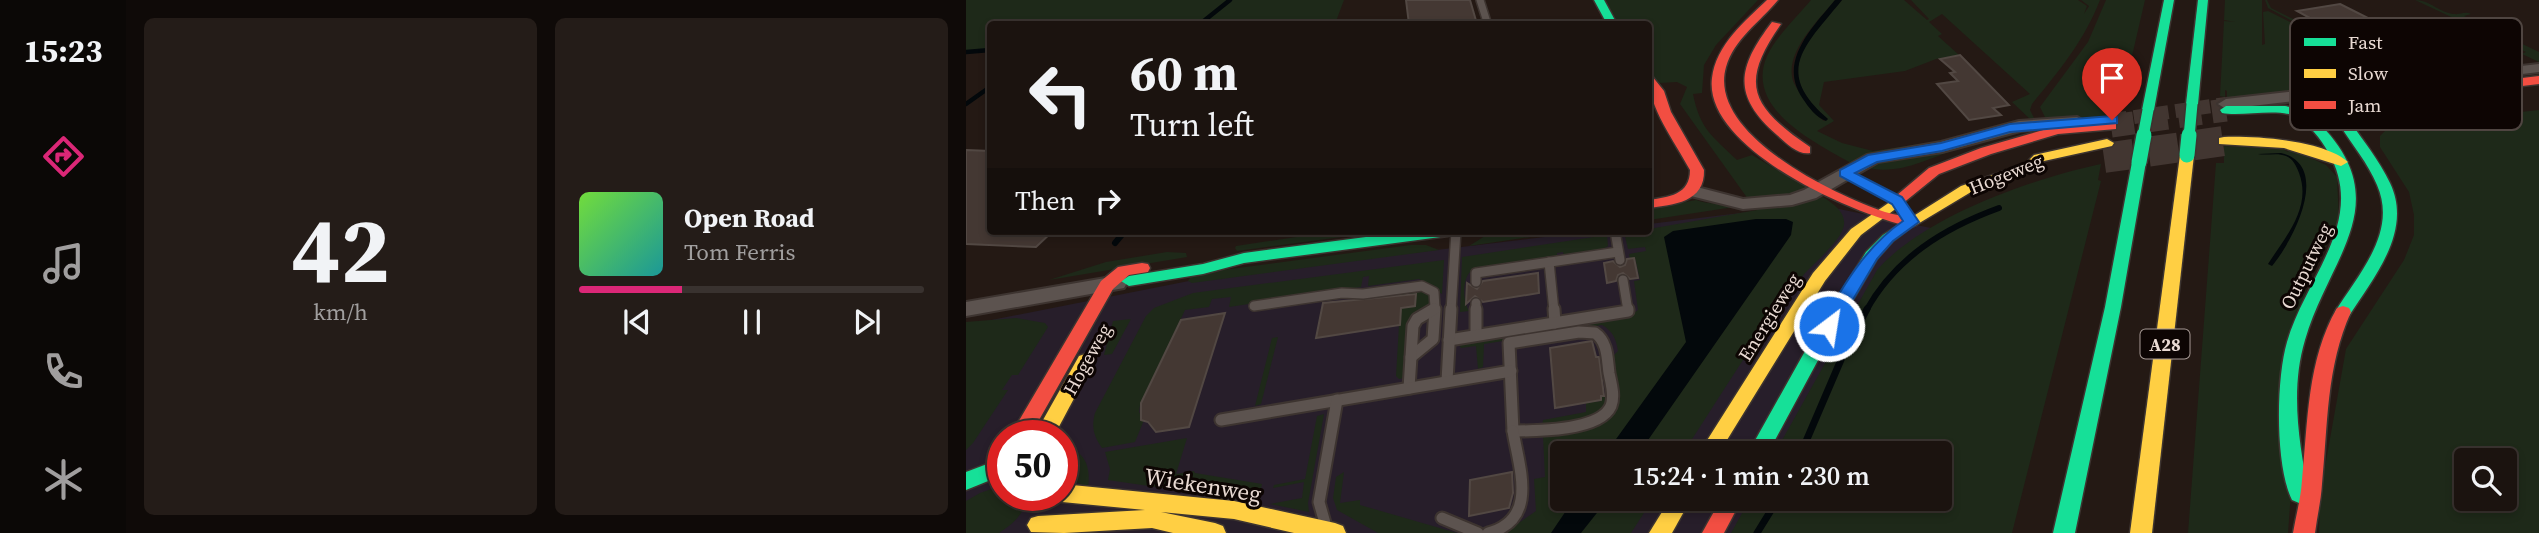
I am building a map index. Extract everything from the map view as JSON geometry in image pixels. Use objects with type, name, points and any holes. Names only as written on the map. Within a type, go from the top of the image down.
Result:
[{"type":"main road","points":[[1599,0],[1610,21]]},
{"type":"main road","points":[[1773,0],[1724,56],[1718,86],[1724,107],[1739,131],[1824,186],[1877,214],[1911,222]]},
{"type":"main road","points":[[2155,0],[2154,12],[2162,37]]},
{"type":"main road","points":[[2064,533],[2113,307],[2169,0]]},
{"type":"main road","name":"A28","points":[[2141,533],[2203,0]]},
{"type":"main road","points":[[1788,10],[1756,49],[1750,62],[1746,77],[1750,96],[1762,114],[1780,132],[1834,167],[1897,201],[1911,222]]},
{"type":"main road","points":[[1652,83],[1699,175],[1698,185],[1693,191],[1677,199],[1652,203]]},
{"type":"main road","points":[[1652,100],[1665,112]]},
{"type":"main road","points":[[2226,120],[2258,106],[2290,109]]},
{"type":"main road","points":[[2226,120],[2290,121]]},
{"type":"main road","points":[[2226,120],[2258,139],[2310,147],[2342,162]]},
{"type":"main road","name":"Outputweg","points":[[2304,526],[2295,473],[2288,378],[2296,338],[2349,225],[2351,183],[2342,162],[2320,130]]},
{"type":"main road","name":"Outputweg","points":[[2304,526],[2313,478],[2318,402],[2326,356],[2341,315],[2384,247],[2389,231],[2389,196],[2349,130]]},
{"type":"main road","name":"Hogeweg","points":[[1877,214],[1934,171],[1986,151],[2031,139],[2109,136]]},
{"type":"main road","name":"Hogeweg","points":[[1911,222],[1966,189],[2030,167],[2051,168],[2109,136]]},
{"type":"main road","name":"Energieweg","points":[[1716,441],[1819,277],[1856,232],[1877,214]]},
{"type":"main road","points":[[1765,441],[1871,256],[1888,238],[1911,222]]},
{"type":"main road","points":[[1120,284],[1203,269],[1244,258],[1418,235]]},
{"type":"main road","name":"Hogeweg","points":[[1031,420],[1120,284]]},
{"type":"main road","name":"Hogeweg","points":[[1053,420],[1092,349]]},
{"type":"main road","points":[[966,481],[987,472]]},
{"type":"main road","name":"Wiekenweg","points":[[1078,494],[1150,498],[1331,532]]},
{"type":"main road","points":[[1034,529],[1049,511]]},
{"type":"main road","points":[[1660,533],[1674,511]]},
{"type":"main road","points":[[1713,533],[1725,511]]},
{"type":"main road","name":"Wiekenweg","points":[[1034,529],[1089,520],[1152,519],[1215,533]]},
{"type":"street","points":[[2226,120],[2290,109]]},
{"type":"street","name":"Hogeweg","points":[[1693,191],[1755,205],[1799,198],[1824,186],[1834,167],[1942,147],[2010,128],[2109,136]]},
{"type":"street","points":[[966,302],[1120,284]]},
{"type":"street","points":[[966,309],[1120,284]]},
{"type":"lane","points":[[1480,0],[1487,21]]},
{"type":"lane","points":[[1447,381],[1456,235]]},
{"type":"lane","points":[[1476,282],[1476,274],[1549,262],[1619,256],[1616,235]]},
{"type":"lane","points":[[1549,262],[1555,323]]},
{"type":"lane","points":[[1449,340],[1628,311],[1623,280]]},
{"type":"lane","points":[[1254,306],[1342,293],[1363,294],[1422,286],[1434,292],[1433,339],[1411,357]]},
{"type":"lane","points":[[1476,303],[1476,335]]},
{"type":"lane","points":[[1409,388],[1415,322],[1435,308]]},
{"type":"lane","points":[[1488,533],[1506,526],[1517,514],[1521,501],[1520,469],[1513,431],[1509,343],[1587,331],[1595,333],[1604,344],[1612,399],[1606,413],[1594,421],[1542,431],[1513,431]]},
{"type":"lane","points":[[1221,420],[1511,371]]},
{"type":"lane","points":[[1331,532],[1319,502],[1337,400]]},
{"type":"lane","points":[[1442,518],[1478,533]]},
{"type":"shaded area","points":[[1835,0],[1842,0],[1807,45],[1800,58],[1798,72],[1811,102],[1828,119],[1826,121],[1813,112],[1803,99],[1796,85],[1794,72],[1801,46]]},
{"type":"shaded area","points":[[2281,153],[2296,161],[2304,173],[2306,188],[2304,205],[2297,223],[2272,266],[2268,264],[2295,221],[2302,198],[2299,173],[2288,157],[2258,154]]},
{"type":"shaded area","points":[[1815,204],[1960,234],[1946,441],[1550,441],[1550,511],[1941,511],[1940,533],[966,533],[966,325],[1204,278],[1561,235],[1652,235],[1652,224]]},
{"type":"shaded area","points":[[1756,219],[1786,219],[1793,222],[1791,235],[1647,441],[1615,441],[1686,342],[1664,237],[1673,231]]},
{"type":"shaded area","points":[[1566,511],[1598,511],[1581,533],[1551,533]]},
{"type":"green space","points":[[966,0],[1344,0],[1336,21],[987,21],[987,50],[966,51]]},
{"type":"green space","points":[[1605,0],[1758,0],[1716,45],[1704,65],[1702,93],[1693,94],[1696,106],[1708,131],[1737,160],[1752,155],[1810,189],[1795,196],[1748,199],[1680,104],[1687,87],[1677,82],[1659,83],[1652,75],[1652,21],[1617,21]]},
{"type":"green space","points":[[1811,0],[1835,0],[1798,48],[1792,70],[1793,81],[1812,110],[1824,121],[1828,119],[1801,87],[1798,72],[1800,58],[1816,30],[1842,0],[1904,0],[1927,20],[1929,19],[1911,0],[2078,0],[2087,6],[2084,14],[2089,6],[2081,0],[2100,0],[2079,42],[2032,104],[2030,110],[2034,118],[2031,122],[1980,132],[2031,120],[2012,102],[2030,94],[1942,14],[1929,22],[1942,34],[1938,36],[1959,55],[1936,59],[1905,71],[1824,82],[1819,105],[1834,121],[1817,131],[1842,143],[1873,151],[1959,138],[1853,164],[1803,135],[1774,108],[1766,92],[1763,75],[1767,56]]},
{"type":"green space","points":[[2106,0],[2145,0],[2122,99],[2117,102],[2113,117],[2058,120],[2045,117],[2040,107],[2088,42]]},
{"type":"green space","points":[[2225,0],[2262,0],[2262,45],[2265,44],[2263,12],[2268,11],[2290,22],[2290,94],[2227,101],[2225,90],[2225,97],[2220,96],[2224,21],[2235,22],[2224,20]]},
{"type":"green space","points":[[2265,0],[2271,8],[2291,18],[2290,20],[2268,8]]},
{"type":"green space","points":[[2415,0],[2449,13],[2471,14],[2464,16],[2468,18],[2453,18]]},
{"type":"green space","points":[[2522,44],[2539,52],[2539,62],[2522,54],[2526,52],[2522,50]]},
{"type":"green space","points":[[2539,110],[2539,533],[2319,533],[2320,495],[2346,349],[2404,260],[2414,235],[2414,215],[2409,192],[2380,147],[2380,136],[2386,130],[2522,130],[2522,112]]},
{"type":"green space","points":[[2025,130],[1974,143],[1900,168],[1888,170],[1863,167],[1871,163]]},
{"type":"green space","points":[[2224,146],[2283,149],[2288,152],[2289,148],[2326,165],[2337,177],[2339,220],[2306,286],[2288,533],[2188,533],[2216,163],[2224,163]]},
{"type":"green space","points":[[2101,164],[2098,180],[2101,181],[2012,533],[1731,533],[1743,511],[1952,511],[1952,441],[1782,441],[1877,270],[1922,233],[1951,217],[2012,190]]},
{"type":"green space","points":[[1818,194],[1840,210],[1844,225],[1838,238],[1784,300],[1691,441],[1550,441],[1550,511],[1645,511],[1631,533],[1504,533],[1536,511],[1534,479],[1545,477],[1543,436],[1588,426],[1608,417],[1615,410],[1618,396],[1612,357],[1618,351],[1615,339],[1602,325],[1484,344],[1483,367],[1478,369],[1476,346],[1461,348],[1459,345],[1628,317],[1638,310],[1634,281],[1640,280],[1635,258],[1630,259],[1629,254],[1646,251],[1645,247],[1628,249],[1625,235],[1652,235],[1652,228],[1800,202]]},
{"type":"green space","points":[[1696,200],[1734,207],[1652,220],[1652,208]]},
{"type":"green space","points":[[1309,235],[1357,235],[1237,251],[1236,246]]},
{"type":"green space","points":[[1489,235],[1544,235],[1469,246]]},
{"type":"green space","points":[[1607,235],[1608,246],[1600,251],[1564,256],[1563,252],[1557,253],[1557,258],[1470,272],[1464,291],[1469,311],[1460,312],[1462,257]]},
{"type":"green space","points":[[1426,245],[1439,250],[1192,283],[1188,281],[1192,274]]},
{"type":"green space","points":[[1167,252],[1186,253],[1187,257],[1049,280],[1106,262]]},
{"type":"green space","points":[[1444,260],[1442,294],[1419,279],[1368,286],[1369,276],[1363,277],[1361,287],[1229,307],[1231,297],[1212,299],[1209,307],[1185,310],[1140,405],[1139,412],[1144,420],[1135,442],[1102,448],[1097,440],[1093,427],[1095,413],[1146,316],[1154,308],[1193,293]]},
{"type":"green space","points":[[1423,290],[1429,294],[1431,303],[1412,319],[1404,378],[1399,379],[1396,376],[1401,291]]},
{"type":"green space","points":[[1016,318],[1045,323],[1048,327],[1018,375],[1012,375],[1002,390],[1008,390],[966,450],[966,322]]},
{"type":"green space","points":[[1131,319],[1112,354],[1104,355],[1113,321]]},
{"type":"green space","points":[[1278,337],[1261,404],[1255,406],[1272,338]]},
{"type":"green space","points":[[1607,396],[1606,405],[1592,416],[1542,426],[1543,420],[1586,412],[1586,403],[1601,401],[1601,397]]},
{"type":"green space","points":[[1324,414],[1308,503],[1309,512],[1270,504],[1302,498],[1304,482],[1273,488],[1274,485],[1305,479],[1317,416]]},
{"type":"green space","points":[[1187,438],[1176,474],[1194,471],[1262,484],[1258,502],[1108,480],[1110,469],[1105,452]]},
{"type":"green space","points":[[1078,453],[1087,466],[1088,488],[1078,483]]},
{"type":"green space","points":[[1344,472],[1340,503],[1360,500],[1360,505],[1457,533],[1378,533],[1337,510],[1333,498],[1336,477]]},
{"type":"green space","points":[[987,491],[987,511],[1022,511],[999,533],[966,533],[966,501]]},
{"type":"building","points":[[1406,0],[1470,0],[1476,21],[1409,21]]},
{"type":"building","points":[[2340,4],[2368,18],[2310,18],[2297,11]]},
{"type":"building","points":[[1960,55],[2009,105],[1993,108],[2001,115],[1969,120],[1937,84],[1958,81],[1950,73],[1955,72],[1940,59]]},
{"type":"building","points":[[966,150],[987,151],[987,235],[1049,235],[1036,247],[966,244]]},
{"type":"building","points":[[1634,258],[1638,278],[1630,279],[1623,273],[1618,275],[1616,281],[1607,283],[1604,263],[1613,261],[1620,267],[1625,265],[1627,259]]},
{"type":"building","points":[[1538,273],[1539,293],[1483,302],[1475,296],[1466,304],[1467,283],[1477,289],[1483,281]]},
{"type":"building","points":[[1416,294],[1415,306],[1401,308],[1400,325],[1316,338],[1323,303]]},
{"type":"building","points":[[1225,313],[1189,427],[1156,432],[1148,422],[1141,420],[1141,403],[1181,320]]},
{"type":"building","points":[[1592,341],[1596,357],[1599,357],[1604,396],[1601,396],[1601,400],[1555,408],[1550,348]]},
{"type":"building","points":[[1512,472],[1513,493],[1509,508],[1469,516],[1470,480]]},
{"type":"waterway","points":[[1204,21],[1230,0]]},
{"type":"waterway","points":[[966,52],[987,50]]},
{"type":"waterway","points":[[966,104],[987,89]]},
{"type":"waterway","points":[[1866,311],[1891,275],[1906,260],[1940,235],[1999,208]]},
{"type":"waterway","points":[[1115,243],[1122,235]]},
{"type":"waterway","points":[[1806,441],[1843,355],[1867,309]]},
{"type":"waterway","points":[[1757,533],[1771,511]]},
{"type":"tunnel","points":[[2113,120],[2226,104]]},
{"type":"tunnel","points":[[2111,126],[2226,110]]},
{"type":"tunnel","points":[[2104,158],[2224,141]]},
{"type":"traffic: fast","points":[[1599,0],[1610,21]]},
{"type":"traffic: fast","points":[[2148,110],[2169,0]]},
{"type":"traffic: fast","points":[[2192,104],[2203,0]]},
{"type":"traffic: fast","points":[[2187,155],[2192,104]]},
{"type":"traffic: fast","points":[[2139,162],[2148,110]]},
{"type":"traffic: fast","points":[[2226,110],[2290,111]]},
{"type":"traffic: fast","points":[[2299,494],[2288,417],[2292,359],[2304,318],[2345,231],[2349,208],[2348,185],[2340,161],[2318,130]]},
{"type":"traffic: fast","points":[[2343,312],[2379,255],[2390,224],[2391,208],[2378,174],[2349,130]]},
{"type":"traffic: fast","points":[[2064,533],[2113,307],[2139,162]]},
{"type":"traffic: fast","points":[[1765,441],[1815,349],[1871,256],[1888,238],[1911,222]]},
{"type":"traffic: fast","points":[[1129,281],[1203,269],[1244,258],[1418,235]]},
{"type":"traffic: fast","points":[[966,481],[987,472]]},
{"type":"traffic: slow","points":[[2224,141],[2284,144],[2341,162]]},
{"type":"traffic: slow","points":[[1911,222],[1966,189],[2030,167],[2039,158],[2107,143]]},
{"type":"traffic: slow","points":[[2141,533],[2187,155]]},
{"type":"traffic: slow","points":[[1716,441],[1819,277],[1856,232],[1897,201]]},
{"type":"traffic: slow","points":[[1053,420],[1085,361]]},
{"type":"traffic: slow","points":[[1078,495],[1234,510],[1335,533]]},
{"type":"traffic: slow","points":[[1660,533],[1674,511]]},
{"type":"traffic: slow","points":[[1038,525],[1152,519],[1215,533]]},
{"type":"traffic: jam","points":[[1773,0],[1739,34],[1721,65],[1719,91],[1730,119],[1738,130],[1766,154],[1826,190],[1864,209],[1911,222]]},
{"type":"traffic: jam","points":[[1776,24],[1752,62],[1749,79],[1751,94],[1758,109],[1770,123],[1805,150]]},
{"type":"traffic: jam","points":[[2522,82],[2539,80]]},
{"type":"traffic: jam","points":[[1652,83],[1697,170],[1695,187],[1689,193],[1674,200],[1652,204]]},
{"type":"traffic: jam","points":[[1897,201],[1934,171],[1986,151],[2057,130],[2111,126]]},
{"type":"traffic: jam","points":[[1029,420],[1107,285],[1124,271],[1142,268]]},
{"type":"traffic: jam","points":[[2304,533],[2323,371],[2334,331],[2343,312]]},
{"type":"traffic: jam","points":[[1713,533],[1725,511]]},
{"type":"route","points":[[1829,326],[1871,256],[1888,238],[1911,222],[1897,201],[1845,173],[1873,158],[1942,147],[2010,128],[2112,120]]}]
